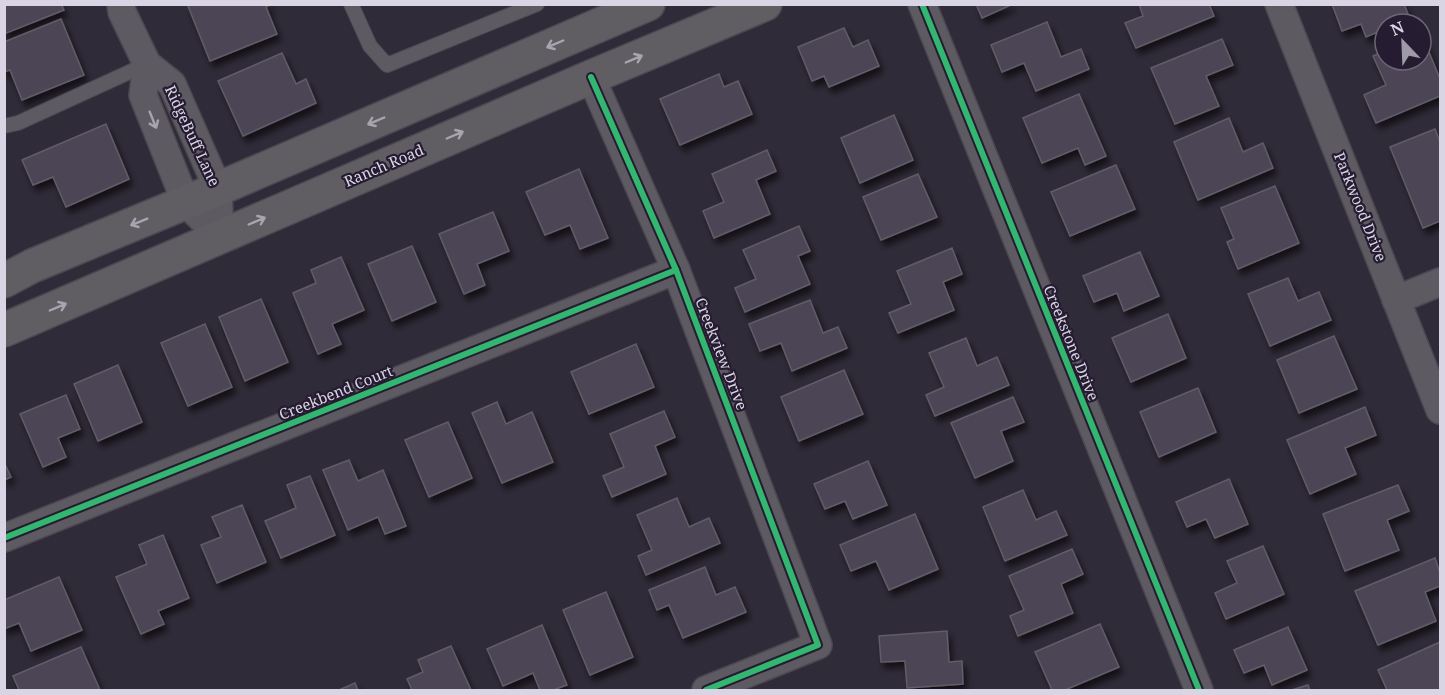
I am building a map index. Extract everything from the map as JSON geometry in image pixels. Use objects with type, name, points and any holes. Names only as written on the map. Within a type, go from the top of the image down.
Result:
[{"type":"main road","points":[[4,281],[32,266],[186,203],[648,4]]},
{"type":"main road","name":"Ranch Road","points":[[4,330],[765,4]]},
{"type":"street","points":[[121,4],[122,12],[147,64]]},
{"type":"street","name":"Creekstone Drive","points":[[922,4],[1199,690]]},
{"type":"street","name":"Parkwood Drive","points":[[1279,4],[1440,410]]},
{"type":"street","name":"RidgeBuff Lane","points":[[147,64],[171,84],[218,189],[220,237]]},
{"type":"street","name":"RidgeBuff Lane","points":[[147,64],[143,95],[186,203],[220,237]]},
{"type":"street","name":"Creekview Drive","points":[[591,77],[676,270],[818,645],[706,690]]},
{"type":"street","name":"Creekbend Court","points":[[4,538],[676,270]]},
{"type":"street","points":[[1396,300],[1440,282]]},
{"type":"lane","points":[[351,4],[370,46],[387,65],[537,4]]},
{"type":"lane","points":[[4,126],[18,123],[147,64]]},
{"type":"building","points":[[4,4],[61,4],[64,10],[4,34]]},
{"type":"building","points":[[191,4],[271,4],[266,7],[277,34],[210,61],[188,6]]},
{"type":"building","points":[[976,4],[1013,4],[982,18]]},
{"type":"building","points":[[1139,4],[1209,4],[1214,16],[1136,48],[1125,23],[1143,16]]},
{"type":"building","points":[[1332,4],[1404,4],[1407,12],[1373,12],[1373,34],[1366,37],[1361,24],[1342,31]]},
{"type":"building","points":[[61,19],[84,75],[22,100],[10,70],[4,72],[4,42]]},
{"type":"building","points":[[1047,22],[1061,57],[1081,49],[1089,69],[1036,91],[1024,63],[1002,72],[991,45]]},
{"type":"building","points":[[844,28],[853,47],[868,40],[879,66],[829,87],[824,76],[812,81],[798,47]]},
{"type":"building","points":[[1222,39],[1233,65],[1206,76],[1219,106],[1175,124],[1151,68]]},
{"type":"building","points":[[282,53],[296,84],[306,79],[316,103],[243,136],[218,81]]},
{"type":"building","points":[[1433,62],[1440,79],[1440,96],[1376,123],[1364,95],[1386,85],[1380,72],[1433,72]]},
{"type":"building","points":[[719,74],[724,87],[738,81],[752,114],[680,145],[660,99]]},
{"type":"building","points":[[1079,94],[1106,156],[1085,165],[1078,148],[1042,163],[1023,118]]},
{"type":"building","points":[[894,115],[913,160],[860,183],[841,138]]},
{"type":"building","points":[[1229,118],[1243,152],[1263,143],[1273,168],[1198,200],[1174,142]]},
{"type":"building","points":[[106,124],[129,179],[66,207],[53,177],[33,185],[22,160]]},
{"type":"building","points":[[1435,129],[1440,142],[1440,221],[1423,228],[1390,147]]},
{"type":"building","points":[[767,150],[776,171],[756,180],[770,214],[714,238],[703,211],[724,202],[712,174]]},
{"type":"building","points":[[1116,165],[1135,209],[1070,236],[1051,192]]},
{"type":"building","points":[[579,169],[608,238],[580,249],[570,225],[545,235],[526,192]]},
{"type":"building","points":[[918,174],[937,217],[881,240],[863,197]]},
{"type":"building","points":[[1275,186],[1299,243],[1238,269],[1227,242],[1234,239],[1221,208]]},
{"type":"building","points":[[493,212],[509,251],[477,264],[485,285],[464,294],[439,234]]},
{"type":"building","points":[[799,226],[810,251],[798,256],[810,284],[745,312],[735,288],[756,279],[743,250]]},
{"type":"building","points":[[412,246],[436,302],[392,321],[368,264]]},
{"type":"building","points":[[952,248],[962,274],[943,282],[954,310],[898,333],[889,313],[911,304],[897,271]]},
{"type":"building","points":[[1140,252],[1159,296],[1124,311],[1117,293],[1094,302],[1083,276]]},
{"type":"building","points":[[341,257],[364,310],[332,324],[341,344],[318,354],[293,293],[316,283],[311,270]]},
{"type":"building","points":[[1288,278],[1298,301],[1319,292],[1331,320],[1270,346],[1248,294]]},
{"type":"building","points":[[261,299],[288,362],[245,381],[219,317]]},
{"type":"building","points":[[810,300],[823,333],[838,327],[847,348],[792,371],[781,343],[760,351],[749,324]]},
{"type":"building","points":[[1168,314],[1186,358],[1131,382],[1112,338]]},
{"type":"building","points":[[205,324],[232,387],[188,406],[161,343]]},
{"type":"building","points":[[1334,336],[1357,389],[1299,413],[1277,360]]},
{"type":"building","points":[[966,338],[977,366],[997,357],[1009,385],[935,416],[926,395],[944,387],[929,353]]},
{"type":"building","points":[[636,344],[654,387],[589,414],[571,372]]},
{"type":"building","points":[[118,365],[142,422],[98,441],[74,384]]},
{"type":"building","points":[[844,370],[863,414],[799,441],[781,397]]},
{"type":"building","points":[[1198,388],[1216,432],[1159,457],[1140,412]]},
{"type":"building","points":[[66,395],[80,429],[58,438],[66,457],[43,467],[20,414]]},
{"type":"building","points":[[1013,397],[1024,422],[1001,431],[1013,461],[975,478],[951,423]]},
{"type":"building","points":[[497,402],[506,424],[532,412],[553,462],[502,483],[472,413]]},
{"type":"building","points":[[1365,407],[1376,435],[1345,448],[1356,474],[1310,494],[1287,440]]},
{"type":"building","points":[[664,411],[675,437],[655,446],[666,474],[612,497],[603,476],[624,467],[610,434]]},
{"type":"building","points":[[448,422],[472,478],[429,497],[405,440]]},
{"type":"building","points":[[349,460],[358,481],[383,470],[406,526],[385,534],[378,517],[348,530],[323,470]]},
{"type":"building","points":[[868,461],[887,505],[853,519],[845,501],[825,509],[814,484]]},
{"type":"building","points":[[4,462],[11,477],[4,480]]},
{"type":"building","points":[[310,476],[335,535],[281,558],[265,521],[296,508],[287,485]]},
{"type":"building","points":[[1229,479],[1248,524],[1215,538],[1206,519],[1187,527],[1176,502]]},
{"type":"building","points":[[1398,485],[1409,511],[1387,520],[1399,550],[1345,571],[1323,514]]},
{"type":"building","points":[[1023,490],[1036,520],[1056,511],[1067,535],[1005,561],[983,507]]},
{"type":"building","points":[[677,498],[689,527],[709,518],[720,543],[646,575],[638,556],[652,550],[637,515]]},
{"type":"building","points":[[242,505],[266,562],[217,583],[201,545],[221,537],[212,517]]},
{"type":"building","points":[[915,514],[938,569],[889,590],[876,561],[851,571],[840,545]]},
{"type":"building","points":[[163,535],[189,598],[158,611],[164,624],[141,634],[116,577],[147,564],[139,545]]},
{"type":"building","points":[[1263,546],[1284,594],[1226,619],[1215,593],[1237,583],[1227,561]]},
{"type":"building","points":[[1072,549],[1083,574],[1061,584],[1073,613],[1018,636],[1010,616],[1024,610],[1009,576]]},
{"type":"building","points":[[1435,558],[1440,573],[1440,586],[1425,592],[1436,621],[1378,645],[1355,591]]},
{"type":"building","points":[[705,567],[716,595],[735,587],[746,612],[683,638],[669,605],[657,610],[649,590]]},
{"type":"building","points":[[59,577],[82,630],[31,651],[19,623],[4,629],[4,600]]},
{"type":"building","points":[[606,592],[633,657],[590,675],[563,610]]},
{"type":"building","points":[[1100,624],[1119,667],[1065,690],[1052,690],[1035,652]]},
{"type":"building","points":[[542,625],[567,685],[553,690],[540,690],[533,673],[503,686],[487,649]]},
{"type":"building","points":[[1288,627],[1307,670],[1272,685],[1264,665],[1244,673],[1234,650]]},
{"type":"building","points":[[947,631],[949,662],[962,661],[963,684],[907,688],[905,661],[881,662],[879,636]]},
{"type":"building","points":[[1440,642],[1440,690],[1387,690],[1378,670]]},
{"type":"building","points":[[451,646],[471,690],[412,690],[407,679],[423,672],[418,660]]},
{"type":"building","points":[[81,647],[100,690],[19,690],[13,676]]},
{"type":"building","points":[[355,683],[358,690],[339,690]]},
{"type":"building","points":[[1308,685],[1310,690],[1292,690]]},
{"type":"cycle path","points":[[922,4],[1199,690]]},
{"type":"cycle path","points":[[591,77],[676,270],[818,645],[706,690]]},
{"type":"cycle path","points":[[4,538],[676,270]]}]
